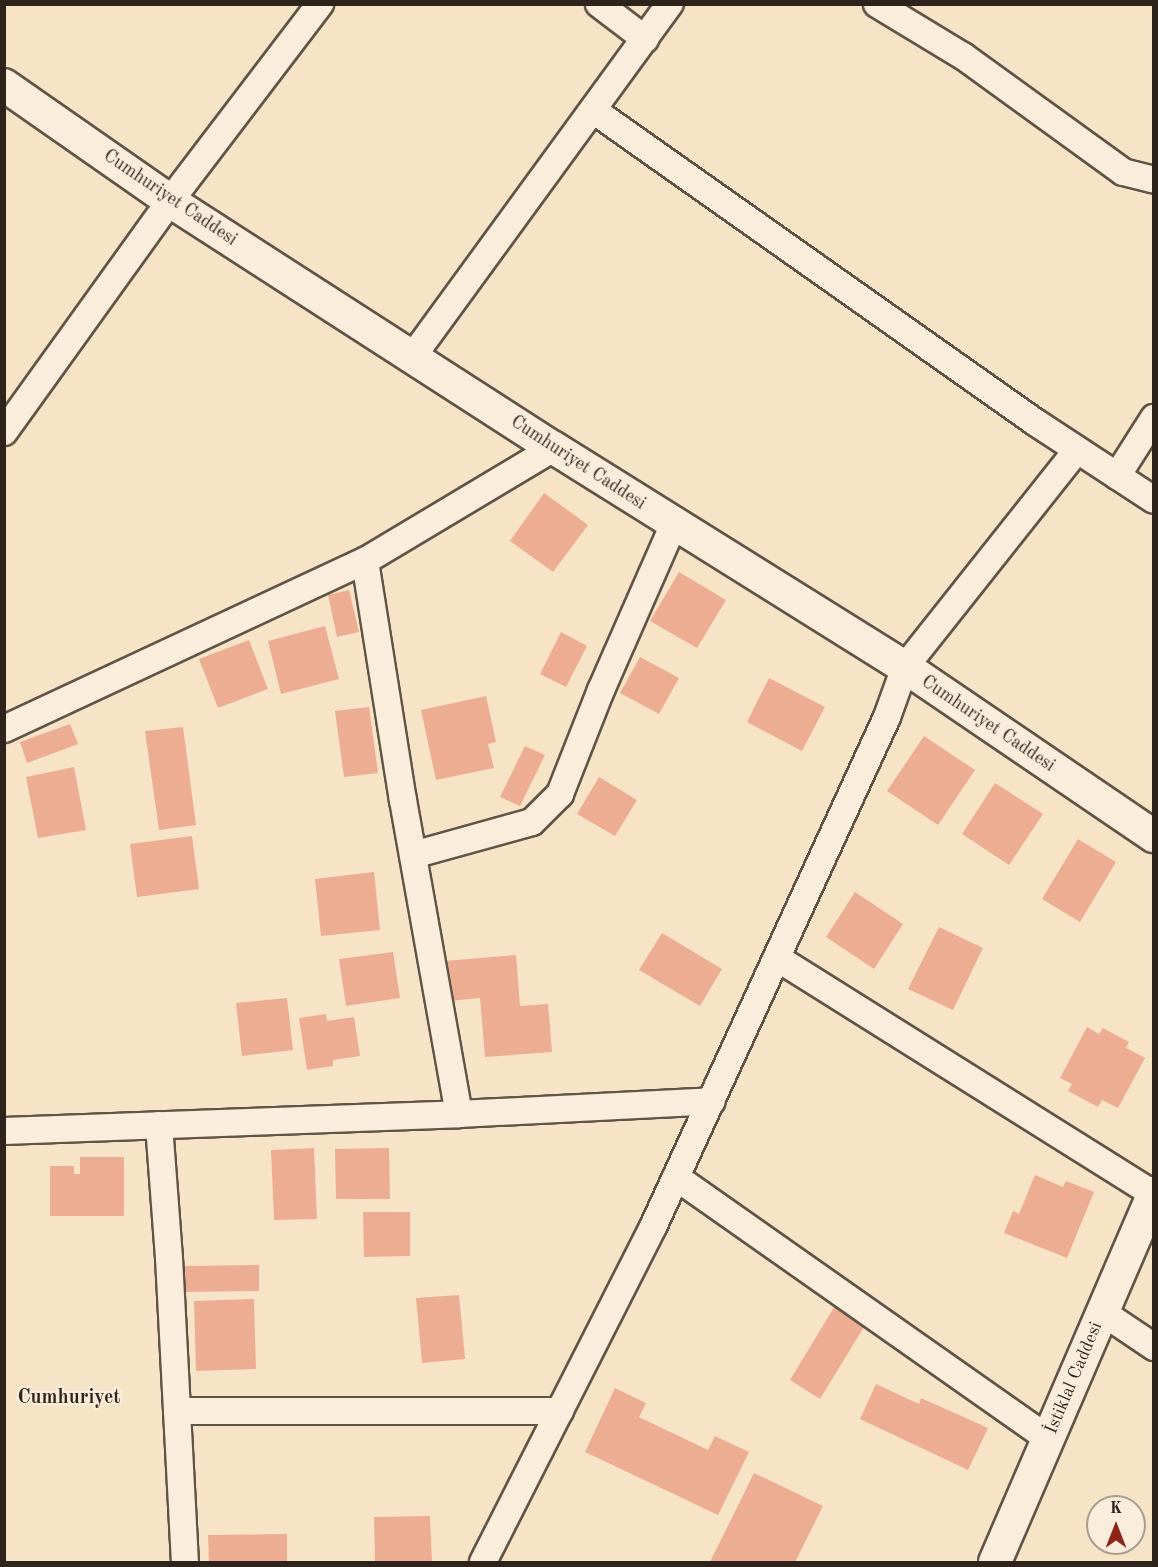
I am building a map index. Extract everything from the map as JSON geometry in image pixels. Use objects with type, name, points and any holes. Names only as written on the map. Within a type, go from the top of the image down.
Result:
[{"type":"street","points":[[4,432],[170,201],[320,4]]},
{"type":"street","points":[[599,4],[645,39]]},
{"type":"street","points":[[413,356],[670,4]]},
{"type":"street","points":[[877,4],[963,56],[1123,172],[1154,180]]},
{"type":"street","name":"Cumhuriyet Caddesi","points":[[4,85],[170,201],[554,448],[905,668],[1154,836]]},
{"type":"street","points":[[593,110],[1077,450],[1154,500]]},
{"type":"street","points":[[1116,477],[1154,418]]},
{"type":"street","points":[[4,729],[365,561],[554,448]]},
{"type":"street","points":[[483,1563],[712,1101],[887,717],[905,668],[1077,450]]},
{"type":"street","points":[[413,855],[532,822],[560,794],[601,690],[674,524]]},
{"type":"street","points":[[365,561],[413,855],[459,1114]]},
{"type":"street","points":[[777,958],[1153,1194]]},
{"type":"street","points":[[4,1131],[459,1114],[712,1101]]},
{"type":"street","points":[[159,1125],[185,1563]]},
{"type":"street","points":[[676,1177],[1048,1438]]},
{"type":"street","name":"İstiklal Caddesi","points":[[995,1563],[1153,1194]]},
{"type":"street","points":[[1102,1312],[1154,1347]]},
{"type":"street","points":[[177,1411],[560,1411]]},
{"type":"building","points":[[544,493],[588,525],[553,572],[510,541]]},
{"type":"building","points":[[679,572],[726,600],[697,648],[650,621]]},
{"type":"building","points":[[349,590],[359,632],[337,637],[328,595]]},
{"type":"building","points":[[325,626],[339,679],[281,694],[268,641]]},
{"type":"building","points":[[561,632],[587,646],[566,687],[540,674]]},
{"type":"building","points":[[249,640],[268,689],[218,708],[199,659]]},
{"type":"building","points":[[640,657],[679,678],[659,714],[620,693]]},
{"type":"building","points":[[769,678],[825,707],[802,751],[747,722]]},
{"type":"building","points":[[486,696],[496,742],[488,744],[494,768],[436,780],[421,710]]},
{"type":"building","points":[[369,707],[378,773],[344,777],[335,711]]},
{"type":"building","points":[[70,724],[78,744],[27,763],[20,742]]},
{"type":"building","points":[[183,727],[196,825],[159,830],[145,731]]},
{"type":"building","points":[[924,736],[975,770],[938,825],[887,791]]},
{"type":"building","points":[[525,746],[545,755],[520,806],[500,797]]},
{"type":"building","points":[[74,767],[86,830],[38,838],[26,777]]},
{"type":"building","points":[[599,777],[637,800],[615,836],[577,814]]},
{"type":"building","points":[[995,783],[1043,814],[1009,865],[962,834]]},
{"type":"building","points":[[192,836],[199,889],[137,897],[130,844]]},
{"type":"building","points":[[1078,839],[1116,862],[1080,922],[1042,899]]},
{"type":"building","points":[[374,872],[380,930],[321,936],[315,879]]},
{"type":"building","points":[[855,892],[903,924],[874,969],[826,937]]},
{"type":"building","points":[[939,927],[983,948],[953,1010],[908,989]]},
{"type":"building","points":[[662,933],[722,969],[700,1006],[639,970]]},
{"type":"building","points":[[393,952],[400,998],[346,1006],[339,959]]},
{"type":"building","points":[[516,955],[520,1006],[548,1004],[552,1052],[485,1057],[480,998],[449,1001],[445,961]]},
{"type":"building","points":[[287,998],[293,1050],[242,1056],[236,1003]]},
{"type":"building","points":[[326,1014],[327,1021],[354,1017],[360,1056],[333,1060],[333,1066],[307,1070],[299,1018]]},
{"type":"building","points":[[1087,1027],[1099,1034],[1103,1028],[1129,1042],[1126,1048],[1145,1058],[1118,1108],[1102,1100],[1098,1107],[1068,1091],[1072,1084],[1060,1078]]},
{"type":"building","points":[[314,1148],[317,1219],[274,1220],[271,1150]]},
{"type":"building","points":[[389,1148],[390,1199],[336,1199],[335,1149]]},
{"type":"building","points":[[80,1157],[124,1157],[124,1216],[50,1216],[50,1166],[74,1166],[74,1174],[80,1174]]},
{"type":"building","points":[[1035,1175],[1063,1187],[1066,1181],[1094,1192],[1067,1258],[1004,1233],[1013,1211],[1019,1214]]},
{"type":"building","points":[[363,1212],[410,1212],[410,1256],[364,1257]]},
{"type":"building","points":[[259,1265],[259,1291],[183,1292],[183,1266]]},
{"type":"building","points":[[459,1295],[465,1359],[422,1363],[416,1298]]},
{"type":"building","points":[[254,1299],[256,1369],[196,1371],[194,1301]]},
{"type":"building","points":[[836,1304],[867,1322],[820,1399],[790,1380]]},
{"type":"building","points":[[876,1384],[919,1404],[921,1398],[988,1428],[968,1470],[860,1419]]},
{"type":"building","points":[[615,1388],[646,1403],[639,1417],[708,1450],[715,1436],[749,1452],[718,1515],[585,1452]]},
{"type":"building","points":[[754,1473],[823,1506],[795,1562],[710,1562]]},
{"type":"building","points":[[430,1516],[432,1562],[375,1562],[374,1517]]},
{"type":"building","points":[[287,1534],[287,1562],[209,1562],[208,1535]]},
{"type":"district","name":"Cumhuriyet","points":[[69,1398]]}]
